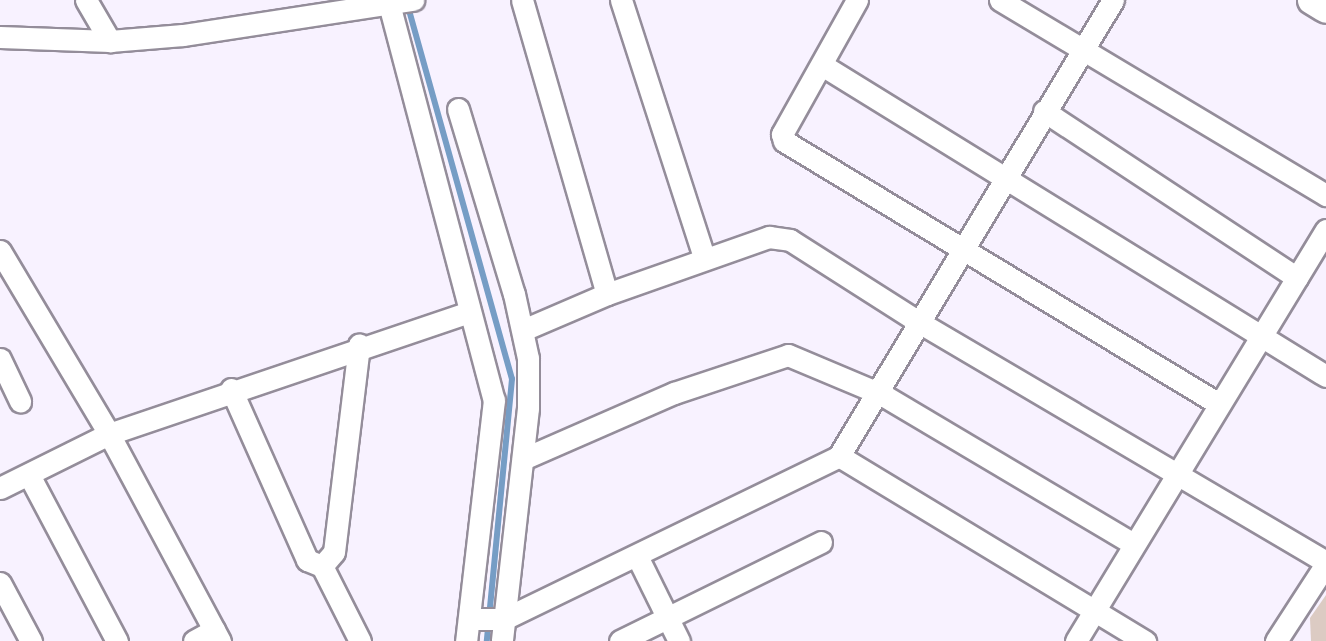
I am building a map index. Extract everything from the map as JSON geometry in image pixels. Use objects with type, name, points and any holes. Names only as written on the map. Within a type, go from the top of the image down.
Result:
[{"type":"main road","points":[[1311,0],[1326,9]]},
{"type":"street","points":[[86,0],[110,41]]},
{"type":"street","points":[[0,37],[110,41],[413,0]]},
{"type":"street","points":[[522,0],[607,294]]},
{"type":"street","points":[[621,0],[704,257]]},
{"type":"street","points":[[857,0],[782,134],[784,141],[1219,404]]},
{"type":"street","points":[[1000,0],[1086,49],[1326,195]]},
{"type":"street","points":[[466,641],[491,624],[637,556],[839,456],[881,394],[917,321],[1000,180],[1086,49],[1113,0]]},
{"type":"street","points":[[389,4],[469,312],[511,400],[523,459],[491,624]]},
{"type":"street","points":[[822,65],[1000,180],[1262,335],[1326,376]]},
{"type":"street","points":[[458,108],[522,330],[511,400],[491,624]]},
{"type":"street","points":[[1044,111],[1297,278]]},
{"type":"street","points":[[1076,641],[1132,543],[1326,231]]},
{"type":"street","points":[[522,330],[704,257],[769,237],[790,240],[917,321],[1326,563],[1276,641]]},
{"type":"street","points":[[0,251],[109,434],[217,635],[194,641]]},
{"type":"street","points":[[0,488],[109,434],[359,345],[469,312]]},
{"type":"street","points":[[322,566],[334,552],[359,345]]},
{"type":"street","points":[[523,459],[674,393],[788,355],[881,394],[1132,543]]},
{"type":"street","points":[[0,359],[20,401]]},
{"type":"street","points":[[231,389],[306,560],[322,566],[360,641]]},
{"type":"street","points":[[839,456],[1145,641]]},
{"type":"street","points":[[29,475],[117,641]]},
{"type":"street","points":[[620,641],[821,542]]},
{"type":"street","points":[[637,556],[679,641]]},
{"type":"street","points":[[0,583],[31,641]]},
{"type":"building","points":[[1326,595],[1326,641],[1311,641],[1310,618]]},
{"type":"waterway","points":[[407,3],[512,379],[487,641]]}]
